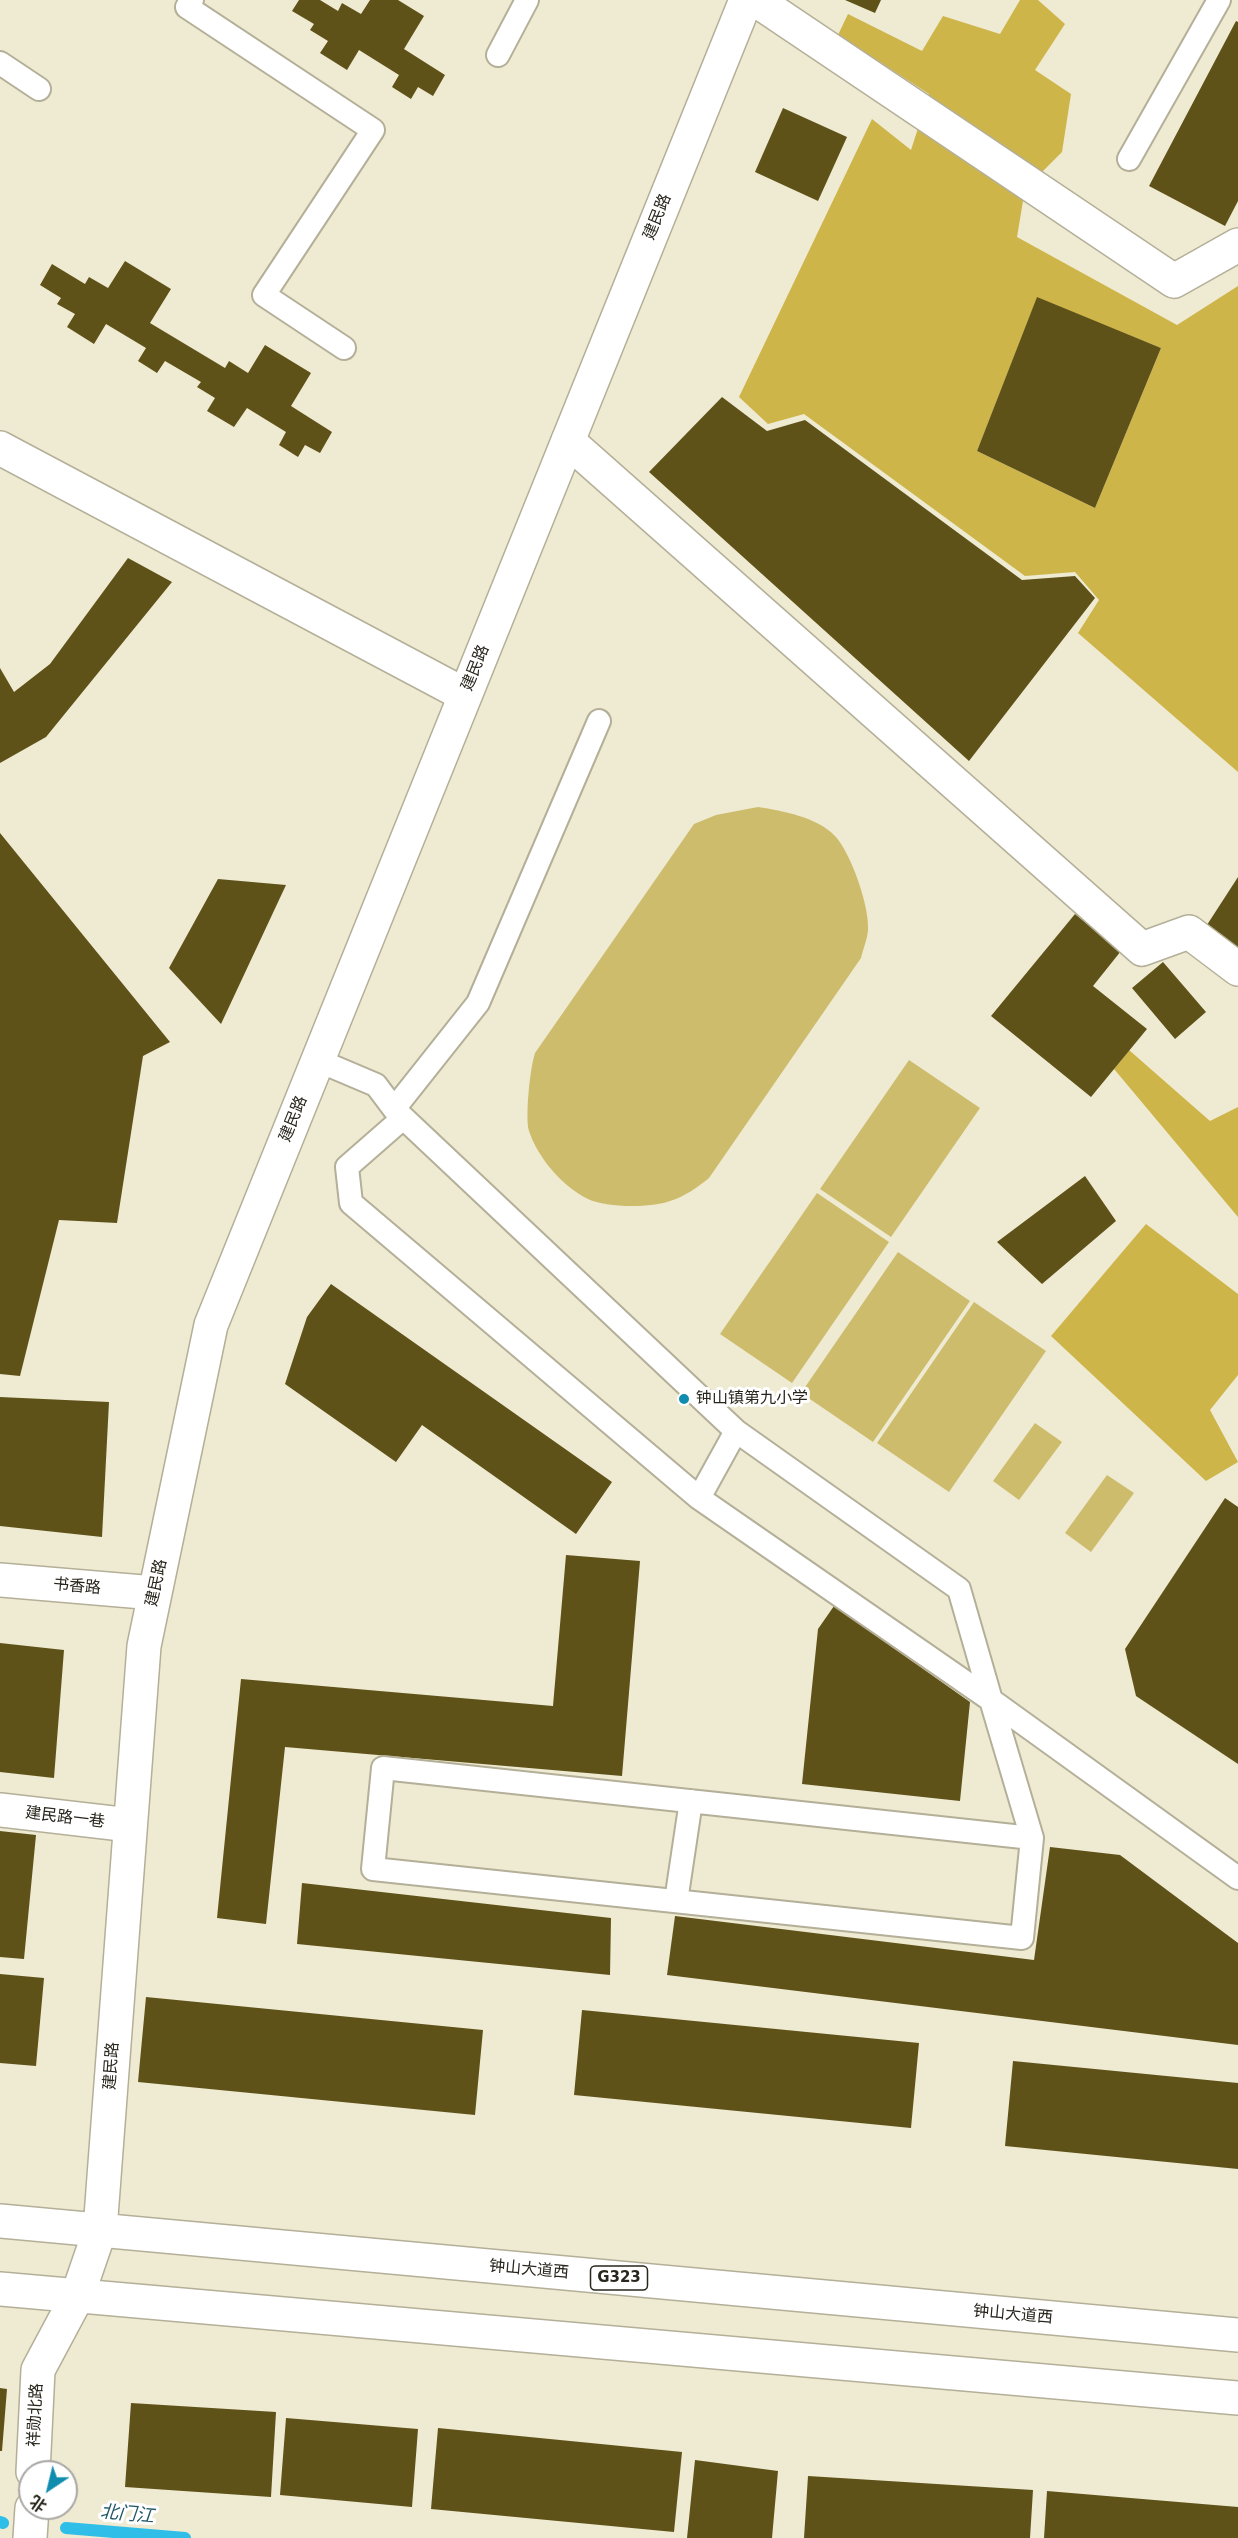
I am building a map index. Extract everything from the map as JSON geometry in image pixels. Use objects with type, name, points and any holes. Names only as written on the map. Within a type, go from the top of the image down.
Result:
[{"type":"main road","name":"建民路","points":[[77,2297],[100,2230],[144,1646],[211,1325],[746,0]]},
{"type":"main road","points":[[756,0],[1174,281],[1238,245]]},
{"type":"main road","points":[[568,441],[1142,949],[1189,932],[1238,969]]},
{"type":"main road","points":[[0,448],[465,695]]},
{"type":"main road","name":"书香路","points":[[0,1580],[155,1593]]},
{"type":"main road","name":"建民路一巷","points":[[0,1810],[130,1825]]},
{"type":"main road","name":"钟山大道西","points":[[0,2221],[1238,2335]]},
{"type":"main road","points":[[0,2289],[1238,2398]]},
{"type":"main road","name":"祥勋北路","points":[[34,2460],[38,2370],[77,2297]]},
{"type":"main road","points":[[30,2538],[31,2520]]},
{"type":"lane","points":[[192,0],[187,7],[373,130],[264,295],[345,348]]},
{"type":"lane","points":[[498,55],[527,0]]},
{"type":"lane","points":[[1129,159],[1219,0]]},
{"type":"lane","points":[[0,63],[39,89]]},
{"type":"lane","points":[[599,721],[478,1003],[398,1114],[347,1167],[351,1203],[699,1498],[991,1700],[1238,1878]]},
{"type":"lane","points":[[317,1060],[376,1085],[398,1114],[736,1431],[959,1589],[1032,1838],[1022,1938],[373,1869],[383,1768],[1032,1838]]},
{"type":"lane","points":[[699,1498],[736,1431]]},
{"type":"lane","points":[[676,1901],[691,1801]]},
{"type":"shaded area","points":[[1020,0],[1038,0],[1065,24],[1035,70],[1071,94],[1062,152],[1025,189],[1017,237],[1177,325],[1238,286],[1238,772],[1078,633],[1099,600],[1075,572],[1025,576],[804,414],[768,424],[739,397],[872,119],[911,150],[929,94],[838,35],[848,14],[922,51],[943,16],[1000,34]],"holes":[[[1037,298],[1161,348],[1095,508],[977,451]]]},
{"type":"shaded area","points":[[758,807],[789,813],[819,824],[828,829],[841,844],[853,867],[866,908],[868,931],[861,958],[709,1178],[686,1194],[662,1203],[640,1206],[617,1205],[588,1199],[569,1187],[552,1170],[538,1151],[529,1131],[529,1092],[535,1053],[694,824],[716,815]]},
{"type":"shaded area","points":[[1129,1050],[1210,1121],[1238,1107],[1238,1217],[1114,1069]]},
{"type":"shaded area","points":[[909,1060],[980,1108],[891,1237],[820,1189]]},
{"type":"shaded area","points":[[817,1193],[889,1242],[792,1383],[720,1334]]},
{"type":"shaded area","points":[[1146,1224],[1238,1294],[1238,1375],[1210,1410],[1238,1462],[1206,1481],[1051,1336]]},
{"type":"shaded area","points":[[898,1252],[970,1301],[873,1442],[801,1393]]},
{"type":"shaded area","points":[[974,1302],[1046,1351],[949,1492],[877,1443]]},
{"type":"shaded area","points":[[1035,1423],[1062,1442],[1019,1500],[993,1481]]},
{"type":"shaded area","points":[[1107,1475],[1134,1493],[1091,1552],[1065,1533]]},
{"type":"building","points":[[299,0],[320,0],[338,11],[342,3],[361,14],[370,0],[398,0],[424,16],[404,49],[445,75],[433,96],[418,87],[411,99],[392,87],[399,75],[359,50],[347,70],[320,53],[328,41],[310,30],[314,24],[292,11]]},
{"type":"building","points":[[845,0],[881,0],[875,13]]},
{"type":"building","points":[[1236,21],[1238,22],[1238,201],[1225,226],[1149,186]]},
{"type":"building","points":[[783,108],[847,137],[818,201],[755,172]]},
{"type":"building","points":[[125,261],[171,289],[150,323],[225,368],[229,361],[248,373],[265,345],[311,373],[291,406],[332,432],[320,453],[305,445],[298,457],[279,445],[286,432],[247,408],[234,427],[207,411],[215,398],[197,387],[201,382],[165,361],[157,373],[138,361],[146,348],[106,324],[94,344],[67,327],[75,314],[57,304],[61,298],[40,285],[52,264],[85,284],[89,277],[108,288]]},
{"type":"building","points":[[1037,297],[1161,348],[1095,508],[977,451]]},
{"type":"building","points":[[722,397],[767,431],[805,420],[1022,580],[1075,576],[1095,598],[969,761],[649,472]]},
{"type":"building","points":[[128,558],[172,582],[46,737],[0,763],[0,668],[14,692],[50,664]]},
{"type":"building","points":[[0,833],[170,1042],[143,1056],[117,1223],[59,1220],[20,1376],[0,1374]]},
{"type":"building","points":[[1238,877],[1238,950],[1205,928]]},
{"type":"building","points":[[218,879],[286,885],[221,1024],[169,968]]},
{"type":"building","points":[[1075,914],[1121,951],[1093,986],[1147,1029],[1091,1097],[991,1016]]},
{"type":"building","points":[[1163,962],[1206,1012],[1175,1039],[1132,988]]},
{"type":"building","points":[[1085,1176],[1116,1221],[1042,1284],[997,1242]]},
{"type":"building","points":[[331,1284],[612,1482],[576,1534],[422,1425],[396,1462],[285,1384],[307,1317]]},
{"type":"building","points":[[0,1397],[109,1402],[102,1537],[0,1526]]},
{"type":"building","points":[[1225,1498],[1238,1507],[1238,1764],[1136,1696],[1125,1649]]},
{"type":"building","points":[[566,1555],[640,1561],[622,1776],[285,1747],[266,1924],[217,1918],[241,1679],[553,1706]]},
{"type":"building","points":[[834,1606],[970,1702],[960,1801],[802,1784],[818,1629]]},
{"type":"building","points":[[0,1643],[64,1650],[54,1778],[0,1772]]},
{"type":"building","points":[[0,1831],[36,1835],[24,1959],[0,1957]]},
{"type":"building","points":[[1050,1847],[1120,1855],[1238,1943],[1238,2045],[667,1975],[675,1916],[1034,1960]]},
{"type":"building","points":[[302,1883],[611,1918],[610,1975],[297,1944]]},
{"type":"building","points":[[0,1974],[44,1978],[36,2066],[0,2063]]},
{"type":"building","points":[[146,1997],[483,2030],[475,2115],[138,2082]]},
{"type":"building","points":[[582,2010],[919,2043],[911,2128],[574,2095]]},
{"type":"building","points":[[1013,2061],[1238,2083],[1238,2169],[1005,2146]]},
{"type":"building","points":[[0,2388],[7,2389],[2,2451],[0,2451]]},
{"type":"building","points":[[131,2403],[276,2412],[271,2497],[125,2487]]},
{"type":"building","points":[[286,2418],[418,2429],[412,2507],[280,2495]]},
{"type":"building","points":[[438,2428],[682,2452],[674,2532],[431,2509]]},
{"type":"building","points":[[695,2460],[778,2471],[772,2538],[687,2538]]},
{"type":"building","points":[[808,2476],[1033,2490],[1030,2538],[804,2538]]},
{"type":"building","points":[[1047,2491],[1238,2507],[1238,2538],[1044,2538]]},
{"type":"waterway","name":"北门江","points":[[66,2528],[185,2538]]},
{"type":"place","name":"钟山镇第九小学","points":[[684,1399]]}]
